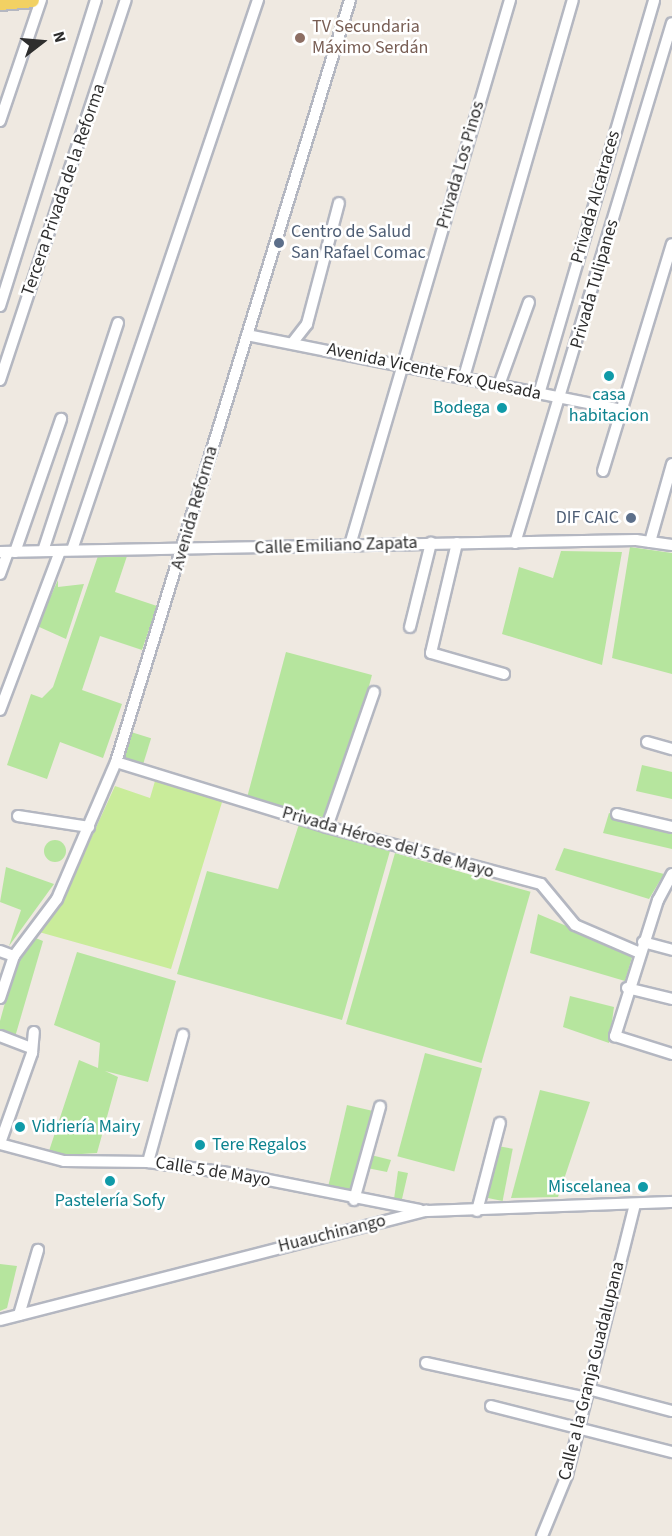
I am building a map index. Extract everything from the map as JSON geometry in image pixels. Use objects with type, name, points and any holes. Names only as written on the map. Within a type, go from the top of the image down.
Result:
[{"type":"main road","points":[[0,3],[32,0]]},
{"type":"street","points":[[0,121],[41,0]]},
{"type":"street","points":[[0,306],[96,0]]},
{"type":"street","name":"Tercera Privada de la Reforma","points":[[0,380],[126,0]]},
{"type":"street","points":[[0,710],[66,551],[258,0]]},
{"type":"street","name":"Avenida Reforma","points":[[0,998],[14,956],[57,899],[116,762],[350,0]]},
{"type":"street","name":"Privada Los Pinos","points":[[350,545],[510,0]]},
{"type":"street","points":[[464,377],[573,0]]},
{"type":"street","name":"Privada Alcatraces","points":[[539,393],[654,0]]},
{"type":"street","name":"Privada Tulipanes","points":[[515,543],[562,398],[672,23]]},
{"type":"street","points":[[293,342],[307,324],[339,203]]},
{"type":"street","points":[[603,471],[672,244]]},
{"type":"street","points":[[499,385],[529,302]]},
{"type":"street","points":[[43,551],[118,323]]},
{"type":"street","name":"Avenida Vicente Fox Quesada","points":[[247,335],[293,342],[621,410]]},
{"type":"street","points":[[0,574],[61,419]]},
{"type":"street","points":[[650,542],[672,464]]},
{"type":"street","name":"Calle Emiliano Zapata","points":[[8,552],[431,543],[650,542],[672,545]]},
{"type":"street","points":[[410,627],[431,543]]},
{"type":"street","points":[[457,543],[431,653],[504,674]]},
{"type":"street","points":[[327,827],[374,692]]},
{"type":"street","points":[[647,742],[672,749]]},
{"type":"street","name":"Privada Héroes del 5 de Mayo","points":[[116,762],[327,827],[541,884],[575,925],[641,948],[672,950]]},
{"type":"street","points":[[617,814],[672,827]]},
{"type":"street","points":[[18,816],[88,827]]},
{"type":"street","points":[[672,876],[641,948],[627,988],[615,1036],[672,1054]]},
{"type":"street","points":[[0,951],[14,956]]},
{"type":"street","points":[[627,988],[672,999]]},
{"type":"street","points":[[0,1143],[32,1048],[34,1032]]},
{"type":"street","points":[[148,1162],[183,1035]]},
{"type":"street","points":[[0,1036],[32,1048]]},
{"type":"street","points":[[354,1200],[380,1107]]},
{"type":"street","points":[[477,1211],[500,1123]]},
{"type":"street","name":"Calle 5 de Mayo","points":[[0,1143],[64,1161],[148,1162],[243,1175],[354,1200],[426,1211]]},
{"type":"street","name":"Huauchinango","points":[[0,1320],[426,1211],[477,1211],[672,1202]]},
{"type":"street","name":"Calle a la Granja Guadalupana","points":[[542,1536],[567,1475],[635,1204]]},
{"type":"street","points":[[19,1315],[38,1250]]},
{"type":"street","points":[[426,1363],[672,1411]]},
{"type":"street","points":[[491,1406],[577,1431],[672,1452]]},
{"type":"green space","points":[[630,547],[672,553],[672,674],[612,658]]},
{"type":"green space","points":[[561,551],[622,552],[602,665],[502,634],[519,567],[553,578]]},
{"type":"green space","points":[[99,553],[128,553],[115,592],[157,606],[142,650],[100,636],[82,690],[122,704],[103,758],[60,742],[47,779],[7,765],[31,694],[42,698],[53,687]]},
{"type":"green space","points":[[58,580],[58,587],[84,584],[66,639],[37,626]]},
{"type":"green space","points":[[286,652],[372,675],[333,820],[247,797]]},
{"type":"green space","points":[[131,732],[151,738],[142,767],[122,761]]},
{"type":"green space","points":[[642,765],[672,772],[672,799],[636,791]]},
{"type":"green space","points":[[155,781],[223,799],[171,969],[39,932],[60,906],[115,786],[150,798]]},
{"type":"green space","points":[[609,813],[672,832],[672,849],[603,833]]},
{"type":"green space","points":[[299,824],[390,851],[342,1020],[177,974],[207,871],[278,889]]},
{"type":"green space","points":[[55,840],[63,843],[66,851],[63,859],[55,862],[47,859],[44,851],[47,843]]},
{"type":"green space","points":[[564,848],[664,874],[649,899],[555,870]]},
{"type":"green space","points":[[395,853],[531,892],[481,1063],[346,1024]]},
{"type":"green space","points":[[6,867],[54,884],[9,946],[21,910],[0,902]]},
{"type":"green space","points":[[538,914],[633,954],[625,981],[530,953]]},
{"type":"green space","points":[[33,937],[43,941],[15,1037],[0,1029],[0,1021],[17,959]]},
{"type":"green space","points":[[77,952],[176,981],[148,1082],[105,1071],[118,1077],[97,1153],[66,1155],[49,1151],[79,1060],[98,1068],[100,1043],[54,1025]]},
{"type":"green space","points":[[570,996],[614,1007],[609,1043],[563,1027]]},
{"type":"green space","points":[[425,1053],[482,1068],[454,1172],[397,1156]]},
{"type":"green space","points":[[540,1090],[590,1102],[558,1197],[511,1198]]},
{"type":"green space","points":[[347,1105],[374,1111],[356,1192],[328,1186]]},
{"type":"green space","points":[[498,1146],[513,1149],[503,1201],[488,1198]]},
{"type":"green space","points":[[371,1155],[391,1160],[387,1172],[367,1168]]},
{"type":"green space","points":[[398,1171],[408,1173],[402,1199],[394,1199]]},
{"type":"green space","points":[[0,1264],[17,1266],[7,1308],[0,1311]]},
{"type":"place","name":"TV Secundaria Máximo Serdán","points":[[300,38]]},
{"type":"place","name":"Centro de Salud San Rafael Comac","points":[[279,243]]},
{"type":"place","name":"casa habitacion","points":[[609,376]]},
{"type":"place","name":"Bodega","points":[[502,408]]},
{"type":"place","name":"DIF CAIC","points":[[631,518]]},
{"type":"place","name":"Vidriería Mairy","points":[[20,1127]]},
{"type":"place","name":"Tere Regalos","points":[[200,1145]]},
{"type":"place","name":"Pastelería Sofy","points":[[110,1181]]},
{"type":"place","name":"Miscelanea","points":[[643,1187]]}]
